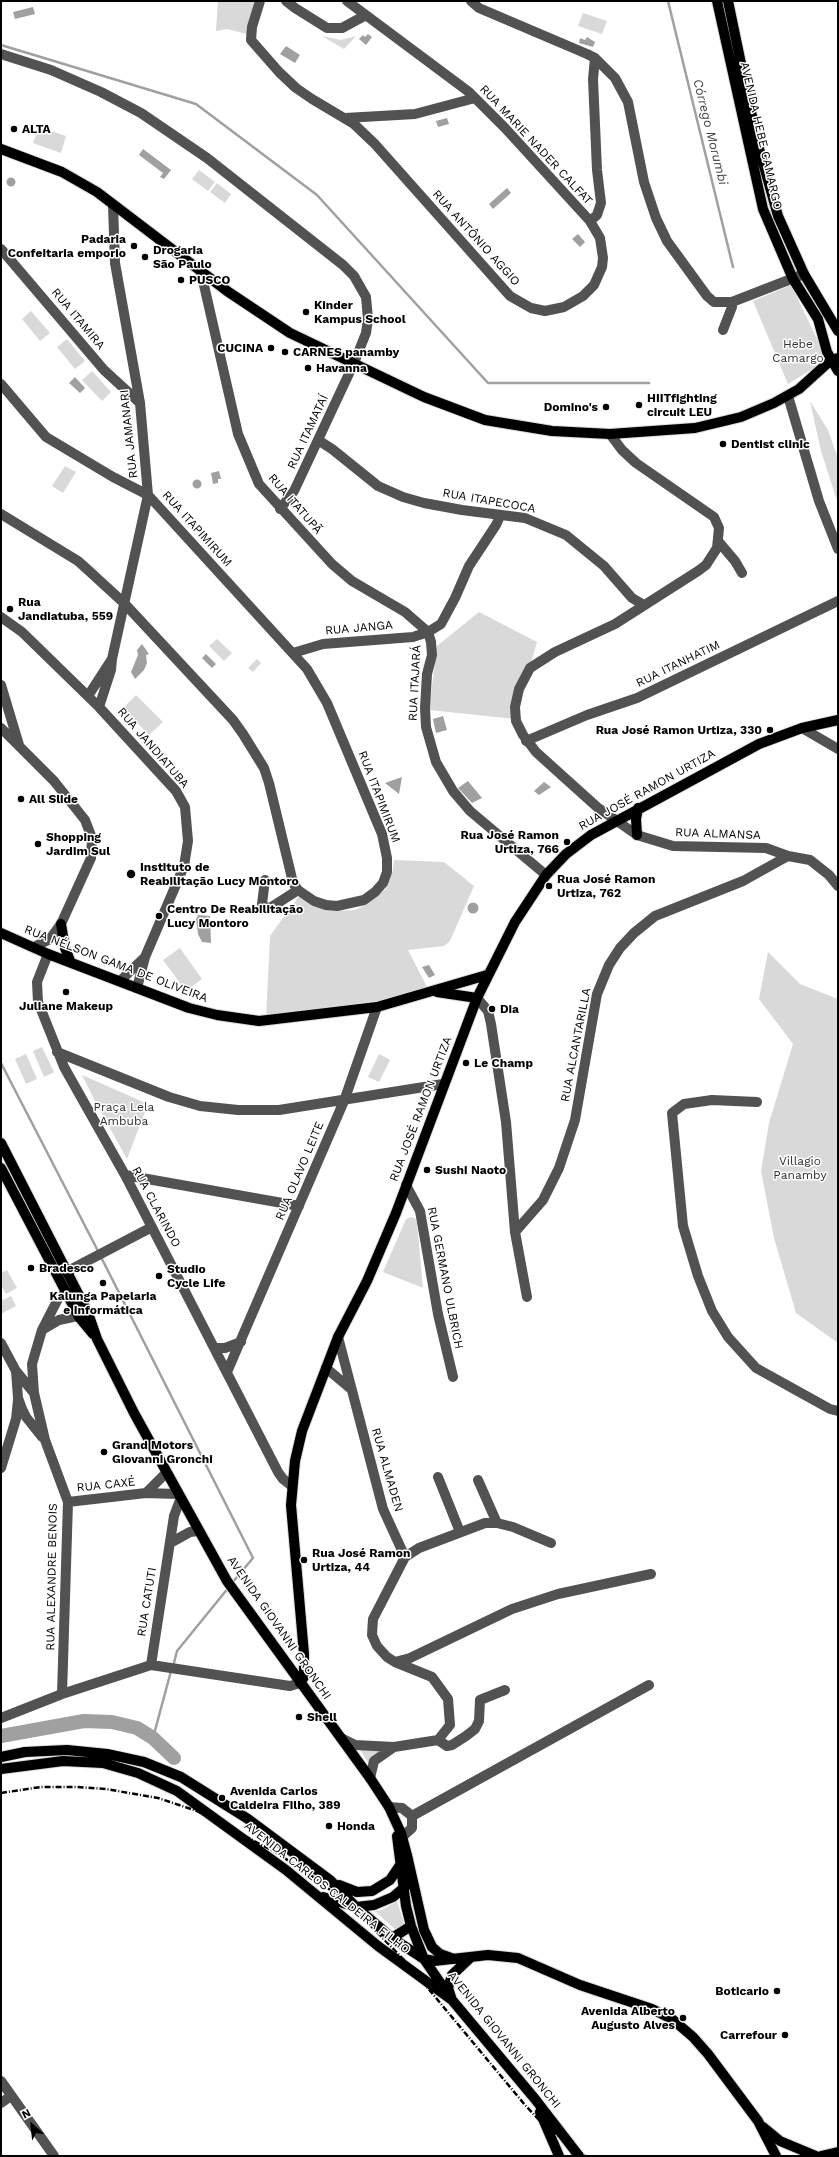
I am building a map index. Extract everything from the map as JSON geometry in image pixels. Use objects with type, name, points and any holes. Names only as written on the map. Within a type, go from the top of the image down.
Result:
[{"type":"main road","name":"AVENIDA HEBE CAMARGO","points":[[717,1],[763,209],[793,279],[818,319],[838,372]]},
{"type":"main road","name":"AVENIDA HEBE CAMARGO","points":[[728,1],[758,145],[778,216],[804,274],[838,331]]},
{"type":"main road","points":[[1,149],[62,172],[97,192],[163,241],[201,272],[290,334],[354,363],[424,398],[485,420],[552,431],[610,434],[695,428],[718,424],[753,412],[788,396],[808,382],[834,359]]},
{"type":"main road","points":[[808,382],[830,372],[838,372]]},
{"type":"main road","name":"RUA JOSÉ RAMON URTIZA","points":[[300,1683],[304,1677],[304,1654],[293,1527],[292,1486],[302,1431],[338,1337],[367,1281],[406,1185],[443,1084],[477,998],[487,975],[515,922],[546,875],[566,854],[587,837],[638,808],[759,744],[802,728],[838,720]]},
{"type":"main road","points":[[637,836],[636,819],[638,808]]},
{"type":"main road","points":[[61,924],[65,948],[71,963]]},
{"type":"main road","name":"RUA NÉLSON GAMA DE OLIVEIRA","points":[[1,933],[48,954],[189,1008],[217,1015],[259,1021],[377,1007],[487,975]]},
{"type":"main road","name":"RUA NÉLSON GAMA DE OLIVEIRA","points":[[435,991],[477,998]]},
{"type":"main road","name":"AVENIDA GIOVANNI GRONCHI","points":[[1,1143],[79,1295],[84,1315]]},
{"type":"main road","name":"AVENIDA GIOVANNI GRONCHI","points":[[1,1168],[67,1294],[84,1315],[166,1473],[227,1581],[370,1778],[389,1807],[402,1837],[424,1930],[432,1946],[440,1954],[454,1959]]},
{"type":"main road","name":"AVENIDA CARLOS CALDEIRA FILHO","points":[[1,1757],[25,1752],[67,1750],[107,1754],[144,1762],[181,1777],[248,1819],[330,1880],[356,1907],[392,1938],[424,1959]]},
{"type":"main road","name":"AVENIDA CARLOS CALDEIRA FILHO","points":[[1,1769],[63,1761],[103,1764],[138,1773],[176,1791],[250,1843],[319,1896],[378,1946],[452,2000]]},
{"type":"main road","name":"AVENIDA GIOVANNI GRONCHI","points":[[394,1820],[403,1889],[411,1926],[424,1959],[452,2000],[535,2099],[579,2156]]},
{"type":"main road","points":[[330,1880],[347,1890],[357,1892],[372,1891],[390,1880],[400,1865]]},
{"type":"main road","points":[[319,1896],[356,1907],[374,1905],[393,1897],[410,1882],[412,1875]]},
{"type":"main road","points":[[392,1938],[411,1926]]},
{"type":"main road","points":[[424,1959],[434,1961],[488,1955],[518,1958],[580,1985],[652,2009],[672,2019],[693,2037],[708,2054],[760,2125],[776,2156]]},
{"type":"main road","points":[[452,2000],[448,1988],[452,1975],[473,1956]]},
{"type":"main road","points":[[535,2099],[559,2156]]},
{"type":"main road","points":[[760,2125],[780,2141],[816,2156]]},
{"type":"main road","points":[[821,2156],[838,2152]]},
{"type":"street","name":"RUA ANTÔNIO AGGIO","points":[[260,1],[252,27],[251,40],[296,88],[345,118],[374,143],[510,296],[531,308],[544,311],[564,308],[583,296],[594,284],[602,267],[603,258],[600,238],[590,221]]},
{"type":"street","points":[[286,1],[327,28],[342,28],[366,15]]},
{"type":"street","name":"RUA MARIE NADER CALFAT","points":[[347,1],[475,98],[590,221]]},
{"type":"street","points":[[471,1],[479,8],[595,58],[615,78],[628,102],[644,182],[656,218],[667,240],[707,296],[714,302],[732,302],[804,274]]},
{"type":"street","points":[[1,54],[51,70],[101,92],[141,113],[207,158],[343,265],[354,276],[366,297],[368,309],[366,333],[354,363]]},
{"type":"street","points":[[590,221],[597,215],[601,203],[597,170],[593,79],[595,58]]},
{"type":"street","points":[[345,118],[415,114],[475,98]]},
{"type":"street","name":"RUA JAMANARI","points":[[100,707],[111,670],[112,659],[148,495],[140,403],[115,263],[113,205]]},
{"type":"street","name":"RUA ITAMIRA","points":[[1,248],[104,370],[140,403]]},
{"type":"street","name":"RUA ITATUPÃ","points":[[201,272],[238,434],[259,484],[312,544],[352,581],[404,612],[428,632]]},
{"type":"street","points":[[723,330],[732,307],[732,302]]},
{"type":"street","name":"RUA ITAMATAÍ","points":[[280,508],[294,491],[354,363]]},
{"type":"street","points":[[1,384],[46,436],[113,477],[148,495]]},
{"type":"street","points":[[788,396],[819,501],[838,549]]},
{"type":"street","points":[[610,434],[622,450],[636,463],[690,498],[714,517],[719,528],[718,541],[735,561],[742,573]]},
{"type":"street","name":"RUA ITAPECOCA","points":[[318,440],[332,449],[364,476],[388,491],[424,503],[500,516],[525,518],[566,535],[604,566],[632,598],[644,605]]},
{"type":"street","name":"RUA ITAPIMIRUM","points":[[148,495],[293,653],[320,687],[382,834],[387,858],[387,872],[383,883],[368,898],[337,906],[326,905],[314,901],[298,890]]},
{"type":"street","points":[[1,514],[78,561],[124,603],[229,715],[244,734],[264,768],[293,883],[298,890],[276,904],[265,907],[262,904],[264,880]]},
{"type":"street","name":"RUA ITAJARÁ","points":[[500,516],[496,525],[469,566],[441,624],[428,632],[431,642],[432,655],[427,674],[425,708],[426,728],[436,762],[453,791],[470,811],[546,875]]},
{"type":"street","name":"RUA ALMANSA","points":[[718,541],[714,554],[702,569],[615,624],[555,652],[530,668],[519,689],[515,707],[516,721],[526,742],[548,764],[615,821],[637,836],[673,846],[766,848],[788,856],[810,860],[820,867],[838,886]]},
{"type":"street","name":"RUA ITANHATIM","points":[[526,742],[587,715],[615,707],[643,696],[838,601]]},
{"type":"street","name":"RUA JANDIATUBA","points":[[1,617],[22,632],[100,707],[176,791],[185,807],[188,841],[184,866],[145,957],[136,988]]},
{"type":"street","name":"RUA JANGA","points":[[293,653],[323,644],[413,637],[428,632]]},
{"type":"street","name":"RUA JAMANARI","points":[[88,696],[112,659]]},
{"type":"street","points":[[1,685],[20,747]]},
{"type":"street","points":[[1,728],[54,781],[85,820],[92,838],[91,858],[61,924],[50,938],[34,947]]},
{"type":"street","points":[[802,728],[838,749]]},
{"type":"street","name":"RUA ALCANTARILLA","points":[[515,1232],[544,1200],[559,1168],[576,1113],[597,994],[609,965],[620,948],[634,933],[655,916],[743,881],[788,856]]},
{"type":"street","name":"RUA CLARINDO","points":[[48,954],[36,990],[42,1017],[57,1052],[125,1175],[278,1472],[283,1479],[292,1486]]},
{"type":"street","name":"RUA JANDIATUBA","points":[[120,981],[145,957]]},
{"type":"street","points":[[477,998],[488,1011],[491,1024],[506,1122],[515,1232],[527,1297]]},
{"type":"street","name":"RUA OLAVO LEITE","points":[[227,1372],[344,1100],[377,1007]]},
{"type":"street","points":[[57,1052],[169,1097],[200,1106],[238,1110],[266,1111],[443,1084]]},
{"type":"street","points":[[757,1102],[712,1100],[684,1104],[672,1112],[683,1226],[698,1276],[712,1311],[728,1337],[756,1368],[830,1409],[838,1411]]},
{"type":"street","points":[[125,1175],[299,1206]]},
{"type":"street","name":"RUA GERMANO ULBRICH","points":[[406,1185],[420,1211],[438,1314],[452,1378]]},
{"type":"street","points":[[66,1272],[152,1227]]},
{"type":"street","points":[[34,1393],[32,1364],[42,1330],[59,1298],[73,1292],[79,1295]]},
{"type":"street","points":[[42,1330],[59,1320],[84,1315]]},
{"type":"street","name":"RUA ALMADEN","points":[[338,1337],[347,1365],[351,1389],[383,1509],[405,1557]]},
{"type":"street","points":[[215,1348],[225,1348],[241,1342]]},
{"type":"street","name":"RUA ALEXANDRE BENOIS","points":[[1,1343],[19,1375],[34,1393],[45,1440],[68,1502],[62,1694]]},
{"type":"street","points":[[19,1375],[32,1364]]},
{"type":"street","points":[[326,1368],[351,1389]]},
{"type":"street","name":"RUA ALEXANDRE BENOIS","points":[[19,1375],[16,1388],[18,1398],[26,1417],[45,1440]]},
{"type":"street","points":[[1,1468],[16,1419],[18,1398]]},
{"type":"street","points":[[9,1441],[36,1405]]},
{"type":"street","name":"RUA CAXÉ","points":[[146,1493],[166,1473]]},
{"type":"street","points":[[438,1477],[460,1532]]},
{"type":"street","points":[[478,1480],[497,1524]]},
{"type":"street","name":"RUA CAXÉ","points":[[68,1502],[146,1493],[179,1497]]},
{"type":"street","name":"RUA CATUTI","points":[[151,1665],[174,1516],[179,1497]]},
{"type":"street","points":[[341,1738],[355,1745],[394,1747],[438,1740],[450,1726],[448,1699],[432,1677],[395,1662],[381,1652],[372,1635],[373,1619],[405,1557],[419,1548],[485,1523],[513,1527],[551,1543]]},
{"type":"street","points":[[170,1544],[190,1532],[198,1531]]},
{"type":"street","points":[[395,1662],[410,1658],[512,1609],[558,1594],[651,1574]]},
{"type":"street","points":[[1,1718],[62,1694],[151,1665],[290,1686],[300,1683]]},
{"type":"street","points":[[412,1816],[649,1685]]},
{"type":"street","points":[[438,1740],[447,1746],[452,1745],[466,1736],[475,1729],[479,1721],[480,1700],[505,1690]]},
{"type":"street","points":[[370,1778],[374,1761],[394,1747]]},
{"type":"street","points":[[389,1807],[402,1808],[412,1816]]},
{"type":"street","points":[[402,1837],[412,1828],[412,1816]]},
{"type":"street","points":[[1,2082],[54,2156]]},
{"type":"street","points":[[1,2103],[11,2096]]},
{"type":"green space","points":[[218,1],[255,1],[247,34],[227,29],[216,31]]},
{"type":"green space","points":[[583,13],[607,21],[602,34],[578,26]]},
{"type":"green space","points":[[322,36],[341,40],[356,36],[344,49]]},
{"type":"green space","points":[[39,127],[66,136],[61,153],[33,143]]},
{"type":"green space","points":[[199,170],[215,182],[208,191],[192,179]]},
{"type":"green space","points":[[217,183],[231,194],[225,203],[210,192]]},
{"type":"green space","name":"Hebe Camargo","points":[[791,285],[822,349],[822,357],[821,363],[816,367],[788,384],[753,301]]},
{"type":"green space","points":[[31,311],[50,333],[40,341],[22,319]]},
{"type":"green space","points":[[67,339],[85,361],[75,369],[57,347]]},
{"type":"green space","points":[[92,371],[111,392],[102,401],[82,380]]},
{"type":"green space","points":[[810,401],[828,430],[838,459],[838,504],[821,451]]},
{"type":"green space","points":[[65,466],[76,472],[63,493],[52,486]]},
{"type":"green space","points":[[479,612],[537,642],[515,719],[429,710],[437,646]]},
{"type":"green space","points":[[217,639],[232,653],[224,661],[209,646]]},
{"type":"green space","points":[[257,659],[261,663],[253,672],[248,668]]},
{"type":"green space","points":[[136,695],[163,722],[149,735],[123,708]]},
{"type":"green space","points":[[394,860],[444,862],[474,886],[450,941],[444,946],[408,950],[429,991],[386,1002],[266,1019],[270,936],[299,896],[322,908],[333,911],[355,910],[365,905],[386,889],[393,870]]},
{"type":"green space","points":[[180,948],[202,979],[186,991],[163,960]]},
{"type":"green space","name":"Villagio Panamby","points":[[768,952],[800,984],[838,999],[838,1343],[796,1313],[774,1238],[761,1171],[769,1123],[793,1044],[759,999]]},
{"type":"green space","points":[[42,1047],[54,1072],[44,1077],[33,1051]]},
{"type":"green space","points":[[26,1054],[37,1079],[26,1084],[15,1059]]},
{"type":"green space","points":[[379,1054],[390,1060],[379,1082],[368,1077]]},
{"type":"green space","name":"Praça Lela Ambuba","points":[[82,1075],[148,1104],[127,1159],[96,1103]]},
{"type":"green space","points":[[411,1217],[415,1218],[417,1223],[423,1288],[383,1272],[406,1219]]},
{"type":"green space","points":[[7,1270],[17,1288],[6,1294],[1,1285],[1,1273]]},
{"type":"green space","points":[[11,1296],[16,1306],[1,1314],[1,1301]]},
{"type":"green space","points":[[359,1748],[388,1749],[369,1764]]},
{"type":"green space","points":[[397,1901],[405,1927],[397,1931],[375,1911],[382,1910]]},
{"type":"shaded area","points":[[33,7],[35,14],[15,19],[13,12]]},
{"type":"shaded area","points":[[368,34],[372,37],[366,45],[359,39],[363,35],[365,37]]},
{"type":"shaded area","points":[[587,37],[595,42],[593,47],[579,43],[580,38],[585,40]]},
{"type":"shaded area","points":[[286,46],[300,55],[295,63],[280,54]]},
{"type":"shaded area","points":[[447,118],[449,124],[438,127],[436,121]]},
{"type":"shaded area","points":[[143,149],[171,170],[164,179],[160,177],[163,173],[139,155]]},
{"type":"shaded area","points":[[9,178],[13,178],[15,182],[13,186],[9,186],[7,184],[7,180]]},
{"type":"shaded area","points":[[507,188],[511,193],[493,209],[489,204]]},
{"type":"shaded area","points":[[578,234],[585,242],[580,247],[572,239]]},
{"type":"shaded area","points":[[75,377],[85,388],[80,393],[69,383]]},
{"type":"shaded area","points":[[219,471],[221,479],[218,479],[218,483],[213,484],[211,473]]},
{"type":"shaded area","points":[[195,480],[199,480],[201,484],[199,488],[195,488],[193,486],[193,482]]},
{"type":"shaded area","points":[[142,644],[149,654],[146,655],[147,663],[144,670],[135,679],[131,672],[138,655],[137,650]]},
{"type":"shaded area","points":[[206,654],[216,664],[212,668],[202,658]]},
{"type":"shaded area","points":[[443,716],[447,730],[436,733],[433,719]]},
{"type":"shaded area","points":[[402,777],[399,794],[385,783]]},
{"type":"shaded area","points":[[468,781],[482,798],[472,803],[458,788]]},
{"type":"shaded area","points":[[544,782],[551,787],[539,795],[534,791]]},
{"type":"shaded area","points":[[471,903],[475,903],[477,904],[477,912],[471,913],[468,910],[468,906]]},
{"type":"shaded area","points":[[198,915],[210,916],[211,943],[202,942],[198,934],[196,919]]},
{"type":"shaded area","points":[[429,965],[435,975],[429,978],[422,967]]},
{"type":"waterway","name":"Córrego Morumbi","points":[[668,1],[733,267]]},
{"type":"waterway","points":[[1,45],[196,104],[317,195],[488,383],[649,383]]},
{"type":"waterway","points":[[1,1063],[99,1253]]},
{"type":"waterway","points":[[101,1257],[253,1558],[232,1583]]},
{"type":"waterway","points":[[173,1667],[177,1651],[229,1587]]},
{"type":"waterway","points":[[153,1738],[171,1671]]},
{"type":"waterway","points":[[1,1736],[84,1721],[112,1722],[137,1728],[153,1738],[174,1758]]},
{"type":"railway","points":[[1,1793],[41,1787],[77,1787],[106,1789],[158,1798],[197,1811],[277,1853],[322,1883],[370,1925],[407,1963],[525,2105],[542,2123],[585,2156]]},
{"type":"place","name":"ALTA","points":[[14,129]]},
{"type":"place","name":"Padaria Confeitaria emporio","points":[[134,246]]},
{"type":"place","name":"Drogaria São Paulo","points":[[145,257]]},
{"type":"place","name":"PUSCO","points":[[181,280]]},
{"type":"place","name":"Kinder Kampus School","points":[[306,312]]},
{"type":"place","name":"CUCINA","points":[[271,348]]},
{"type":"place","name":"CARNES panamby","points":[[285,352]]},
{"type":"place","name":"Havanna","points":[[308,368]]},
{"type":"place","name":"HIITfighting circuit LEU","points":[[639,405]]},
{"type":"place","name":"Domino's","points":[[606,407]]},
{"type":"place","name":"Dentist clinic","points":[[723,444]]},
{"type":"place","name":"Rua Jandiatuba, 559","points":[[10,609]]},
{"type":"place","name":"Rua José Ramon Urtiza, 330","points":[[770,730]]},
{"type":"place","name":"All Slide","points":[[21,799]]},
{"type":"place","name":"Rua José Ramon Urtiza, 766","points":[[567,842]]},
{"type":"place","name":"Shopping Jardim Sul","points":[[38,844]]},
{"type":"place","name":"Instituto de Reabilitação Lucy Montoro","points":[[131,874]]},
{"type":"place","name":"Rua José Ramon Urtiza, 762","points":[[549,886]]},
{"type":"place","name":"Centro De Reabilitação Lucy Montoro","points":[[159,916]]},
{"type":"place","name":"Juliane Makeup","points":[[66,992]]},
{"type":"place","name":"Dia","points":[[492,1009]]},
{"type":"place","name":"Le Champ","points":[[466,1063]]},
{"type":"place","name":"Sushi Naoto","points":[[427,1170]]},
{"type":"place","name":"Bradesco","points":[[31,1268]]},
{"type":"place","name":"Studio Cycle Life","points":[[159,1276]]},
{"type":"place","name":"Kalunga Papelaria e Informática","points":[[103,1283]]},
{"type":"place","name":"Grand Motors Giovanni Gronchi","points":[[104,1452]]},
{"type":"place","name":"Rua José Ramon Urtiza, 44","points":[[304,1560]]},
{"type":"place","name":"Shell","points":[[299,1717]]},
{"type":"place","name":"Avenida Carlos Caldeira Filho, 389","points":[[222,1798]]},
{"type":"place","name":"Honda","points":[[329,1826]]},
{"type":"place","name":"Boticario","points":[[777,1991]]},
{"type":"place","name":"Avenida Alberto Augusto Alves","points":[[683,2018]]},
{"type":"place","name":"Carrefour","points":[[785,2035]]}]
